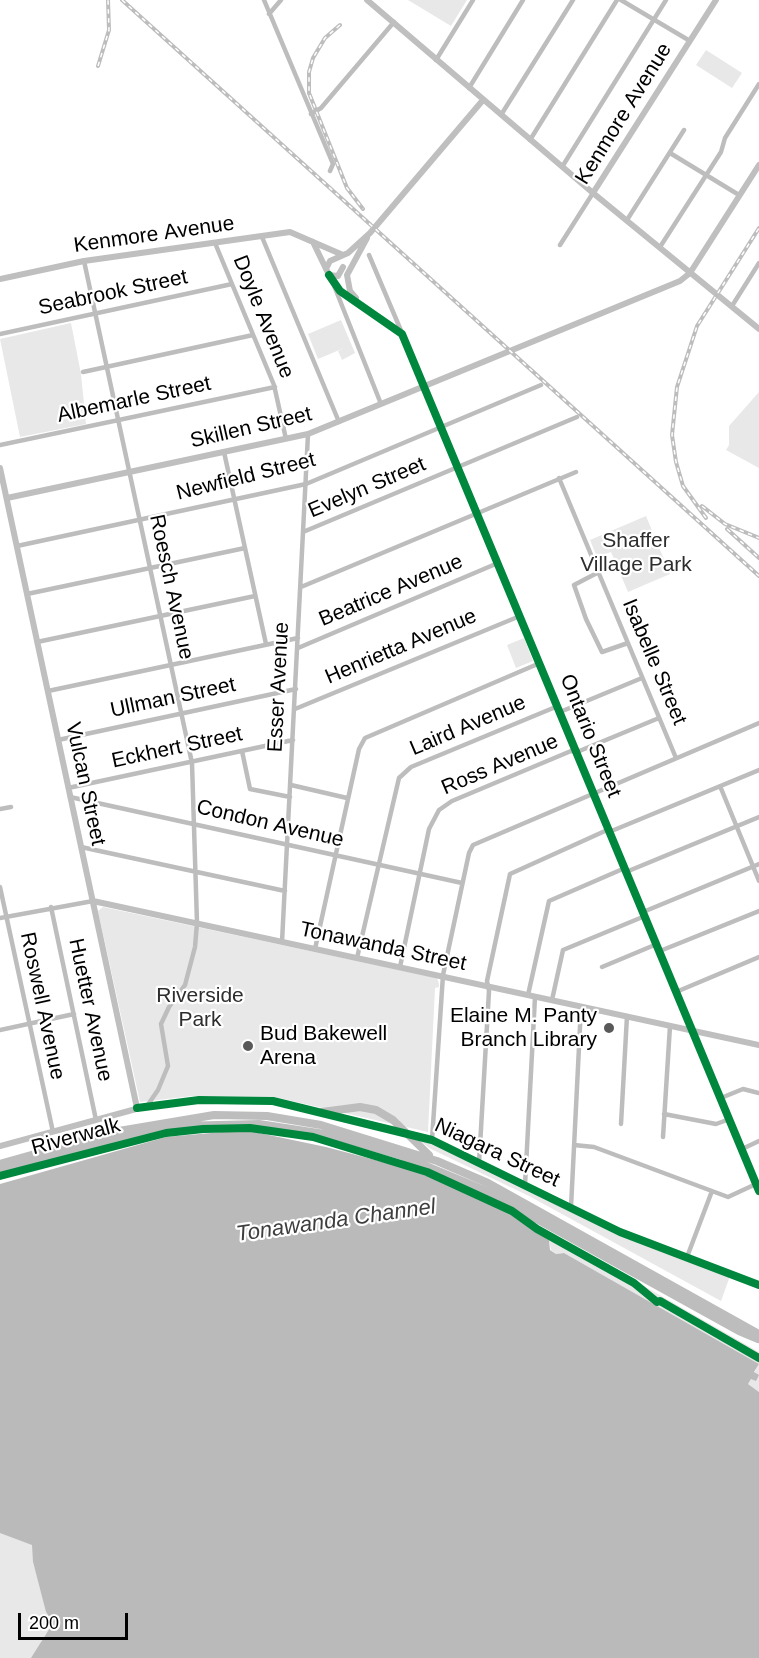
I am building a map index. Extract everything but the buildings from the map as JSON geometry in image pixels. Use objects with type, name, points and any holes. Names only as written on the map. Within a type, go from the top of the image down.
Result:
[{"type":"highway","points":[[322,1112],[360,1107],[376,1110],[393,1120],[419,1148],[437,1161]]},
{"type":"highway","points":[[0,1164],[113,1132],[214,1115],[267,1116],[321,1125],[386,1143],[437,1161],[523,1202],[759,1334]]},
{"type":"highway","points":[[0,1172],[111,1140],[177,1126],[259,1124],[331,1135],[402,1156],[486,1191],[739,1331],[759,1339]]},
{"type":"highway","points":[[689,1296],[759,1328]]},
{"type":"highway","points":[[739,1331],[759,1346]]},
{"type":"street","points":[[264,0],[333,164],[330,171]]},
{"type":"street","points":[[269,14],[281,0]]},
{"type":"street","points":[[436,60],[473,0]]},
{"type":"street","points":[[469,88],[523,0]]},
{"type":"street","points":[[501,115],[573,0]]},
{"type":"street","points":[[530,140],[619,0],[690,41]]},
{"type":"street","points":[[562,167],[666,0]]},
{"type":"street","name":"Kenmore Avenue","points":[[560,245],[716,0]]},
{"type":"street","points":[[371,1],[530,140],[759,329]]},
{"type":"street","points":[[311,114],[321,108],[394,22]]},
{"type":"street","points":[[660,248],[721,152],[728,133],[759,85]]},
{"type":"street","points":[[327,272],[333,277],[483,100]]},
{"type":"street","points":[[627,220],[684,130]]},
{"type":"street","points":[[670,153],[740,195]]},
{"type":"street","points":[[690,273],[759,165]]},
{"type":"street","name":"Kenmore Avenue","points":[[0,279],[84,261],[290,232],[312,242],[342,264]]},
{"type":"street","points":[[342,264],[370,233]]},
{"type":"street","points":[[262,237],[339,422]]},
{"type":"street","points":[[312,242],[333,283],[381,404]]},
{"type":"street","name":"Doyle Avenue","points":[[215,243],[275,387],[286,439]]},
{"type":"street","name":"Ontario Street","points":[[369,255],[758,1188]]},
{"type":"street","name":"Roesch Avenue","points":[[84,261],[192,762],[197,923],[195,947],[188,977],[161,1024],[168,1066],[158,1090],[147,1106]]},
{"type":"street","points":[[327,272],[330,261],[342,264]]},
{"type":"street","points":[[732,306],[759,263]]},
{"type":"street","points":[[342,264],[350,291],[367,309]]},
{"type":"street","name":"Skillen Street","points":[[7,498],[308,434],[680,281],[690,273]]},
{"type":"street","points":[[333,283],[402,334]]},
{"type":"street","name":"Seabrook Street","points":[[0,334],[232,284]]},
{"type":"street","points":[[83,372],[253,335]]},
{"type":"street","name":"Newfield Street","points":[[17,546],[306,484],[541,385]]},
{"type":"street","name":"Albemarle Street","points":[[0,445],[275,387]]},
{"type":"street","name":"Evelyn Street","points":[[303,532],[577,417]]},
{"type":"street","name":"Esser Avenue","points":[[282,942],[308,434]]},
{"type":"street","points":[[224,452],[266,644]]},
{"type":"street","name":"Vulcan Street","points":[[0,468],[137,1108]]},
{"type":"street","points":[[301,587],[576,472]]},
{"type":"street","name":"Isabelle Street","points":[[560,478],[676,758]]},
{"type":"street","points":[[27,594],[245,548]]},
{"type":"street","name":"Beatrice Avenue","points":[[298,648],[498,563]]},
{"type":"street","points":[[599,572],[574,584],[586,618],[602,652],[628,643]]},
{"type":"street","points":[[37,642],[255,596]]},
{"type":"street","name":"Henrietta Avenue","points":[[295,709],[520,616]]},
{"type":"street","points":[[48,691],[298,638]]},
{"type":"street","points":[[315,949],[359,749],[368,736],[540,663]]},
{"type":"street","name":"Laird Avenue","points":[[357,958],[395,787],[402,773],[642,678]]},
{"type":"street","name":"Ullman Street","points":[[58,740],[296,689]]},
{"type":"street","name":"Ross Avenue","points":[[400,967],[431,824],[443,806],[570,751],[577,752],[659,718]]},
{"type":"street","points":[[432,1140],[442,977],[469,853],[478,841],[759,723]]},
{"type":"street","name":"Eckhert Street","points":[[69,788],[293,740]]},
{"type":"street","points":[[242,751],[250,789],[290,797]]},
{"type":"street","points":[[479,1163],[488,986],[510,874],[515,869],[759,770]]},
{"type":"street","points":[[291,786],[347,798]]},
{"type":"street","points":[[720,786],[759,880]]},
{"type":"street","name":"Condon Avenue","points":[[70,797],[462,883]]},
{"type":"street","points":[[0,809],[11,807]]},
{"type":"street","points":[[525,1185],[532,996],[549,901],[759,817]]},
{"type":"street","points":[[81,847],[285,891]]},
{"type":"street","points":[[552,1000],[563,950],[759,864]]},
{"type":"street","name":"Roswell Avenue","points":[[0,887],[53,1132]]},
{"type":"street","name":"Tonawanda Street","points":[[0,918],[93,901],[759,1045]]},
{"type":"street","name":"Huetter Avenue","points":[[51,907],[96,1120]]},
{"type":"street","points":[[660,951],[759,911]]},
{"type":"street","points":[[602,967],[657,944]]},
{"type":"street","points":[[676,992],[759,957]]},
{"type":"street","points":[[571,1208],[581,1007]]},
{"type":"street","points":[[0,1030],[74,1014]]},
{"type":"street","points":[[621,1124],[627,1016]]},
{"type":"street","points":[[663,1137],[670,1026]]},
{"type":"street","points":[[721,1098],[743,1089],[759,1093]]},
{"type":"street","name":"Niagara Street","points":[[0,1146],[147,1106],[199,1100],[267,1100],[432,1140],[620,1232],[759,1285]]},
{"type":"street","points":[[664,1114],[716,1124],[730,1119]]},
{"type":"street","points":[[742,1149],[759,1142]]},
{"type":"street","points":[[574,1146],[594,1147],[728,1197],[758,1188]]},
{"type":"street","points":[[687,1257],[712,1191]]},
{"type":"green space","points":[[408,0],[467,0],[451,26]]},
{"type":"green space","points":[[706,50],[742,73],[732,88],[696,65]]},
{"type":"green space","points":[[341,320],[355,353],[342,360],[338,351],[344,348],[318,359],[308,334]]},
{"type":"green space","points":[[71,323],[81,374],[86,424],[20,437],[0,339]]},
{"type":"green space","points":[[759,392],[759,468],[726,450],[729,445],[729,426]]},
{"type":"green space","name":"Shaffer Village Park","points":[[646,516],[670,574],[628,592],[611,552],[597,557],[590,540]]},
{"type":"green space","points":[[524,638],[533,661],[516,668],[507,645]]},
{"type":"green space","name":"Riverside Park","points":[[103,907],[437,978],[439,987],[435,988],[428,1132],[274,1097],[193,1096],[140,1102],[98,911]]},
{"type":"green space","points":[[417,1139],[432,1143],[529,1190],[730,1276],[721,1301],[529,1196],[431,1149]]},
{"type":"green space","points":[[527,1219],[759,1352],[759,1364],[564,1253],[556,1254],[551,1250],[549,1240],[525,1223]]},
{"type":"green space","points":[[759,1364],[759,1392],[748,1384]]},
{"type":"green space","points":[[0,1518],[33,1545],[33,1562],[47,1614],[53,1623],[41,1642],[40,1658],[0,1658]]},
{"type":"water","name":"Tonawanda Channel","points":[[245,1130],[326,1147],[428,1174],[516,1216],[549,1240],[550,1250],[556,1254],[564,1253],[759,1364],[754,1372],[759,1375],[756,1381],[751,1379],[748,1384],[759,1392],[759,1658],[31,1658],[53,1623],[46,1612],[33,1562],[32,1545],[0,1533],[0,1184],[166,1137]]},
{"type":"railway","points":[[98,66],[109,30],[108,0]]},
{"type":"railway","points":[[122,0],[759,576]]},
{"type":"railway","points":[[340,25],[325,38],[313,58],[309,72],[309,93],[347,188],[363,209]]},
{"type":"railway","points":[[706,518],[683,486],[676,462],[672,435],[677,387],[697,326],[759,228]]},
{"type":"railway","points":[[702,506],[725,524],[759,538]]},
{"type":"railway","points":[[727,529],[759,558]]},
{"type":"cycle path","points":[[329,275],[340,291],[402,334],[759,1191]]},
{"type":"cycle path","points":[[137,1108],[199,1100],[273,1101],[432,1140],[620,1232],[759,1285]]},
{"type":"cycle path","name":"Riverwalk","points":[[0,1176],[166,1133],[250,1128],[313,1137],[427,1172],[512,1211],[537,1229],[634,1283],[657,1302],[660,1301],[759,1358]]},
{"type":"place","name":"Elaine M. Panty Branch Library","points":[[609,1028]]},
{"type":"place","name":"Bud Bakewell Arena","points":[[248,1046]]}]
